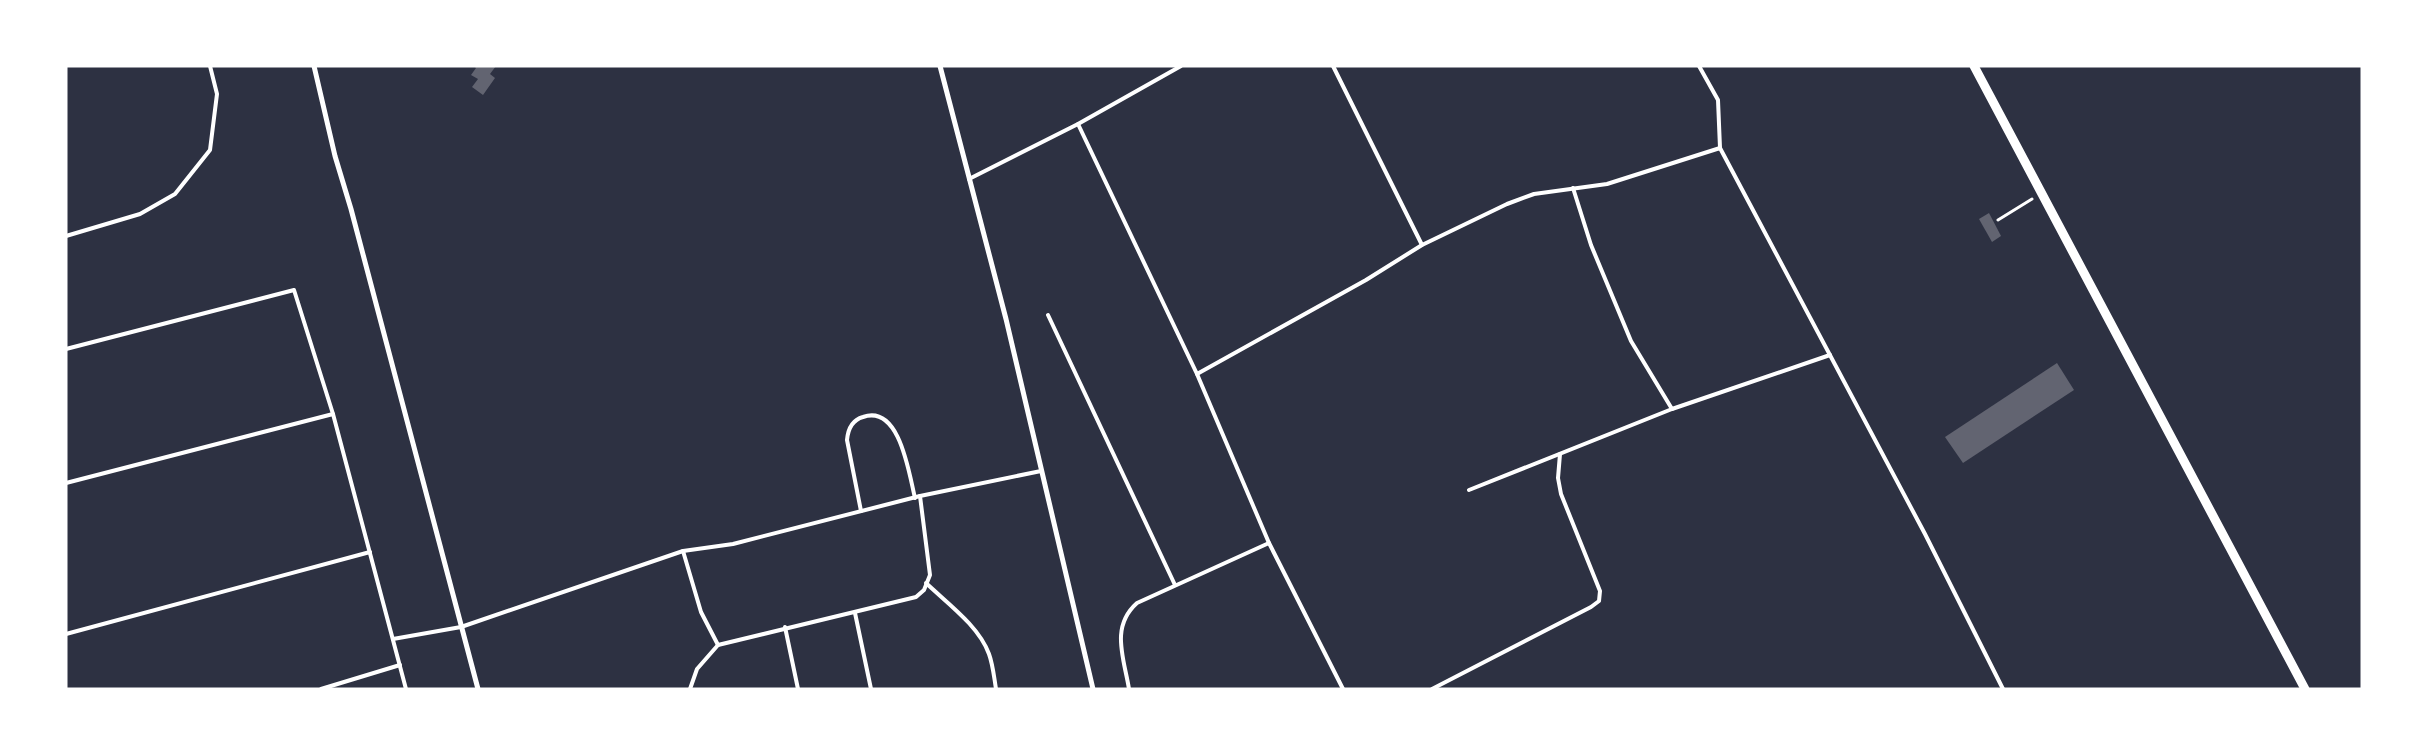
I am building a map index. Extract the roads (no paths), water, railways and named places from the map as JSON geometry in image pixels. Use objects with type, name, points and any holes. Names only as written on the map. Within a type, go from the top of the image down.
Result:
[{"type":"street","points":[[314,66],[335,156],[351,209],[478,689]]},
{"type":"street","points":[[940,66],[1006,319],[1093,689]]},
{"type":"street","points":[[1974,66],[2305,689]]},
{"type":"lane","points":[[66,236],[140,214],[175,194],[210,150],[217,94],[210,66]]},
{"type":"lane","points":[[969,178],[1078,124],[1182,66]]},
{"type":"lane","points":[[1333,66],[1422,245]]},
{"type":"lane","points":[[1699,66],[1718,100],[1720,148],[1925,534],[2003,689]]},
{"type":"lane","points":[[1078,124],[1197,374],[1269,543],[1343,689]]},
{"type":"lane","points":[[1197,374],[1366,280],[1422,245],[1507,204],[1534,194],[1607,184],[1720,148]]},
{"type":"lane","points":[[1573,188],[1591,245],[1631,341],[1672,409]]},
{"type":"lane","points":[[66,349],[294,290],[333,414],[406,689]]},
{"type":"lane","points":[[1048,315],[1175,585]]},
{"type":"lane","points":[[1469,490],[1672,409],[1830,355]]},
{"type":"lane","points":[[66,483],[333,414]]},
{"type":"lane","points":[[690,689],[697,669],[718,645],[916,597],[930,575],[917,497],[896,433],[884,418],[877,415],[859,418],[848,431],[847,440],[861,511]]},
{"type":"lane","points":[[1432,689],[1591,607],[1599,600],[1600,591],[1561,494],[1558,478],[1560,454]]},
{"type":"lane","points":[[393,639],[461,627],[683,551],[733,544],[917,497],[1041,471]]},
{"type":"lane","points":[[1129,689],[1119,636],[1122,622],[1128,611],[1137,604],[1175,585],[1269,543]]},
{"type":"lane","points":[[683,551],[701,612],[718,645]]},
{"type":"lane","points":[[66,634],[370,552]]},
{"type":"lane","points":[[926,583],[968,623],[982,642],[989,653],[996,689]]},
{"type":"lane","points":[[855,613],[871,689]]},
{"type":"lane","points":[[785,628],[798,689]]},
{"type":"lane","points":[[321,689],[400,666]]}]
